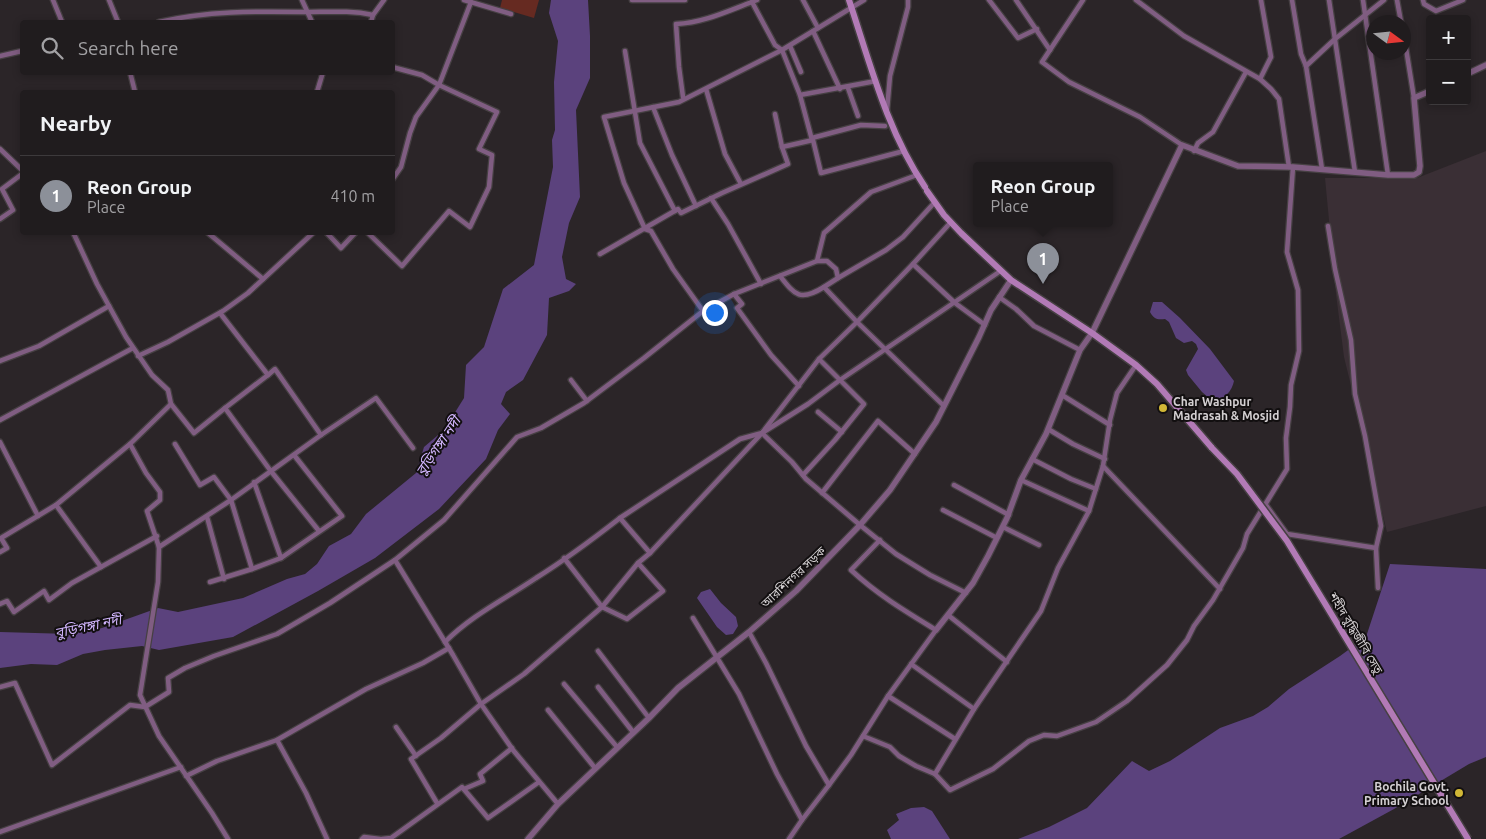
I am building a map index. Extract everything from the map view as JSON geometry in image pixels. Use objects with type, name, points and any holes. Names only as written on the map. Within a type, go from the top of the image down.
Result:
[{"type":"main road","name":"শহীদ বুদ্ধিজীবি সেতু","points":[[849,0],[887,114],[917,176],[935,202],[951,222],[1011,280],[1092,333],[1136,365],[1157,384],[1237,474],[1287,541],[1468,839]]},
{"type":"street","points":[[53,0],[61,20]]},
{"type":"street","points":[[109,0],[117,20]]},
{"type":"street","points":[[302,0],[311,20]]},
{"type":"street","points":[[372,20],[384,0]]},
{"type":"street","points":[[465,0],[485,3],[511,14]]},
{"type":"street","points":[[632,0],[685,0]]},
{"type":"street","points":[[803,0],[818,28]]},
{"type":"street","points":[[703,311],[673,270],[651,232],[645,229],[624,184],[604,117],[680,102],[790,46],[864,0]]},
{"type":"street","points":[[887,114],[890,76],[908,7],[908,0]]},
{"type":"street","points":[[989,0],[1018,38],[1037,29]]},
{"type":"street","points":[[1016,0],[1050,50]]},
{"type":"street","points":[[1083,0],[1042,62],[1069,82],[1140,117],[1182,146],[1238,166],[1291,167],[1388,175],[1414,175],[1419,172],[1414,98],[1408,60]]},
{"type":"street","points":[[863,736],[890,747],[899,756],[935,774],[950,790],[994,769],[1029,741],[1044,735],[1057,736],[1096,722],[1127,701],[1167,665],[1187,640],[1194,626],[1220,589],[1243,548],[1248,534],[1287,469],[1286,438],[1291,385],[1299,351],[1298,290],[1287,252],[1291,167],[1279,99],[1260,79],[1184,36],[1136,0]]},
{"type":"street","points":[[1260,79],[1271,57],[1261,0]]},
{"type":"street","points":[[1292,0],[1301,54],[1306,66],[1322,169]]},
{"type":"street","points":[[1329,0],[1354,172]]},
{"type":"street","points":[[1363,0],[1388,175]]},
{"type":"street","points":[[1306,66],[1335,39],[1384,0]]},
{"type":"street","points":[[1397,0],[1400,15]]},
{"type":"street","points":[[1423,0],[1424,4],[1436,11],[1463,0]]},
{"type":"street","points":[[683,97],[676,24],[687,24],[710,18],[755,1],[775,45],[782,50],[800,95],[821,173],[904,151]]},
{"type":"street","points":[[395,176],[401,168],[416,117],[439,85],[471,2]]},
{"type":"street","points":[[171,20],[207,14],[269,11],[355,11],[373,15]]},
{"type":"street","points":[[813,31],[840,89]]},
{"type":"street","points":[[790,46],[801,72]]},
{"type":"street","points":[[0,56],[20,51]]},
{"type":"street","points":[[625,52],[640,143],[675,211]]},
{"type":"street","points":[[1471,72],[1486,66]]},
{"type":"street","points":[[370,235],[402,266],[448,212],[470,227],[488,187],[492,155],[480,149],[498,112],[439,85],[422,75],[395,68]]},
{"type":"street","points":[[1194,151],[1198,143],[1213,132],[1246,72]]},
{"type":"street","points":[[131,75],[134,90]]},
{"type":"street","points":[[318,90],[322,75]]},
{"type":"street","points":[[800,95],[876,82]]},
{"type":"street","points":[[848,88],[858,116]]},
{"type":"street","points":[[706,90],[725,154],[741,184]]},
{"type":"street","points":[[1414,98],[1426,93]]},
{"type":"street","points":[[653,107],[672,155],[696,206]]},
{"type":"street","points":[[600,254],[678,209],[681,213],[788,164],[782,147],[775,114]]},
{"type":"street","points":[[782,147],[861,125],[885,126]]},
{"type":"street","points":[[789,839],[852,755],[888,696],[911,664],[974,583],[1009,515],[1021,480],[1048,429],[1080,350],[1092,333],[1182,146]]},
{"type":"street","points":[[0,149],[20,168]]},
{"type":"street","points":[[0,220],[13,210],[2,189],[20,176]]},
{"type":"street","points":[[817,261],[824,233],[871,192],[917,176]]},
{"type":"street","points":[[711,198],[728,224],[761,284]]},
{"type":"street","points":[[780,276],[792,291],[799,295],[805,296],[814,293],[886,250],[903,236],[935,202]]},
{"type":"street","points":[[437,803],[411,759],[441,738],[481,704],[524,674],[602,607],[638,563],[650,553],[762,433],[820,359],[913,264],[951,222]]},
{"type":"street","points":[[1328,226],[1335,269],[1351,340],[1356,394],[1381,526],[1376,548],[1378,588]]},
{"type":"street","points":[[74,235],[109,306],[133,348],[152,375],[168,390],[172,404],[194,433],[275,369],[321,435]]},
{"type":"street","points":[[211,235],[263,279]]},
{"type":"street","points":[[138,356],[168,342],[220,313],[248,293],[311,235]]},
{"type":"street","points":[[329,235],[341,248],[353,235]]},
{"type":"street","points":[[0,687],[15,683],[52,766],[130,705],[144,707],[169,692],[168,678],[174,674],[214,656],[277,634],[330,603],[395,560],[444,520],[516,437],[541,428],[587,401],[703,311],[734,294],[817,261],[827,261],[836,269],[838,278]]},
{"type":"street","points":[[913,264],[984,325]]},
{"type":"street","points":[[445,642],[470,620],[537,578],[620,518],[740,439],[762,433],[808,404],[840,380],[999,272]]},
{"type":"street","name":"আরশিনগর সড়ক","points":[[528,839],[558,804],[678,688],[749,632],[796,591],[860,525],[890,490],[936,422],[984,325],[999,297],[1011,280]]},
{"type":"street","points":[[824,287],[885,351],[944,406]]},
{"type":"street","points":[[734,294],[742,304],[737,308],[771,355],[799,386]]},
{"type":"street","points":[[999,297],[1016,309],[1034,326],[1080,350]]},
{"type":"street","points":[[0,361],[39,346],[109,306]]},
{"type":"street","points":[[220,313],[268,374]]},
{"type":"street","points":[[0,420],[133,348]]},
{"type":"street","points":[[803,475],[842,432],[864,404],[820,359]]},
{"type":"street","points":[[935,774],[955,739],[1041,611],[1058,568],[1089,511],[1105,459],[1117,393],[1136,365]]},
{"type":"street","points":[[571,380],[587,401]]},
{"type":"street","points":[[1062,395],[1110,425]]},
{"type":"street","points":[[159,548],[207,517],[270,470],[376,398],[413,448]]},
{"type":"street","points":[[0,552],[7,548],[1,538],[56,505],[130,444],[172,404]]},
{"type":"street","points":[[225,408],[270,470],[319,531]]},
{"type":"street","points":[[818,412],[842,432]]},
{"type":"street","points":[[822,493],[878,421],[914,454]]},
{"type":"street","points":[[1048,429],[1073,444],[1105,459]]},
{"type":"street","points":[[762,433],[822,493],[896,554],[930,575],[966,592]]},
{"type":"street","points":[[0,442],[38,516]]},
{"type":"street","points":[[130,444],[146,473],[160,492],[160,500],[148,511],[159,548],[158,582],[140,695],[159,736],[228,839]]},
{"type":"street","points":[[175,444],[200,485],[214,477],[231,500],[252,569]]},
{"type":"street","points":[[210,582],[224,579],[281,558],[342,516],[294,455]]},
{"type":"street","points":[[1032,459],[1071,479],[1096,489]]},
{"type":"street","points":[[1103,466],[1220,589]]},
{"type":"street","points":[[1021,480],[1089,511]]},
{"type":"street","points":[[254,482],[281,558]]},
{"type":"street","points":[[954,485],[1009,515]]},
{"type":"street","points":[[56,505],[101,567]]},
{"type":"street","points":[[1266,505],[1287,534],[1376,548]]},
{"type":"street","points":[[943,510],[997,538]]},
{"type":"street","points":[[207,517],[224,579]]},
{"type":"street","points":[[620,518],[650,553]]},
{"type":"street","points":[[1003,527],[1039,545]]},
{"type":"street","points":[[0,604],[6,601],[14,612],[44,591],[49,600],[72,583],[156,536]]},
{"type":"street","points":[[880,540],[851,570],[871,588],[936,630]]},
{"type":"street","points":[[564,558],[602,607],[627,619],[663,592],[638,563]]},
{"type":"street","points":[[395,560],[453,655]]},
{"type":"street","points":[[948,615],[1007,662]]},
{"type":"street","points":[[693,618],[739,694],[777,774],[802,820]]},
{"type":"street","points":[[749,632],[806,746],[830,785]]},
{"type":"street","points":[[445,642],[481,704],[512,748],[558,804]]},
{"type":"street","points":[[186,776],[217,761],[277,740],[366,689],[449,648]]},
{"type":"street","points":[[598,651],[649,718]]},
{"type":"street","points":[[911,664],[974,710]]},
{"type":"street","points":[[564,684],[617,747]]},
{"type":"street","points":[[598,687],[633,732]]},
{"type":"street","points":[[888,696],[955,739]]},
{"type":"street","points":[[548,710],[595,768]]},
{"type":"street","points":[[396,726],[416,756]]},
{"type":"street","points":[[277,740],[306,793],[327,839]]},
{"type":"street","points":[[362,839],[364,837],[391,838],[437,803],[462,787],[464,789],[483,781],[480,774],[512,748]]},
{"type":"street","points":[[0,832],[181,767]]},
{"type":"street","points":[[464,789],[488,818],[539,782]]},
{"type":"shaded area","points":[[502,0],[539,0],[534,18],[500,8]]},
{"type":"shaded area","points":[[1486,151],[1486,506],[1387,532],[1344,357],[1325,178],[1417,178]]},
{"type":"water","name":"বুড়িগঙ্গা নদী","points":[[551,0],[588,0],[590,78],[576,110],[580,197],[569,223],[562,257],[566,279],[576,284],[569,291],[549,298],[547,335],[523,380],[506,392],[501,404],[510,414],[498,430],[486,459],[439,509],[375,558],[233,637],[159,650],[142,646],[105,650],[83,654],[57,665],[31,664],[0,668],[0,632],[70,634],[102,628],[158,608],[178,612],[243,598],[287,579],[305,574],[317,564],[329,546],[351,534],[366,514],[416,473],[424,447],[444,430],[464,398],[466,365],[484,347],[503,289],[534,265],[553,167],[552,140],[555,130],[554,82],[558,41],[549,13]]},
{"type":"water","points":[[1153,302],[1162,302],[1210,349],[1234,381],[1232,388],[1225,396],[1216,401],[1209,398],[1188,375],[1186,370],[1198,349],[1196,344],[1192,341],[1184,343],[1176,338],[1169,322],[1165,319],[1154,318],[1150,312]]},
{"type":"water","points":[[1390,564],[1486,569],[1486,757],[1469,764],[1339,839],[1018,839],[1049,827],[1087,808],[1132,761],[1149,771],[1170,761],[1220,728],[1253,716],[1268,707],[1289,689],[1366,637]]},
{"type":"water","points":[[710,589],[736,617],[738,626],[733,634],[726,635],[717,627],[697,598],[701,592]]},
{"type":"water","points":[[924,807],[932,811],[950,839],[891,839],[887,830],[899,820],[896,814],[911,808]]},
{"type":"place","name":"Reon Group","points":[[1043,284]]},
{"type":"place","name":"Char Washpur Madrasah & Mosjid","points":[[1163,408]]},
{"type":"place","name":"Bochila Govt. Primary School","points":[[1459,793]]}]
